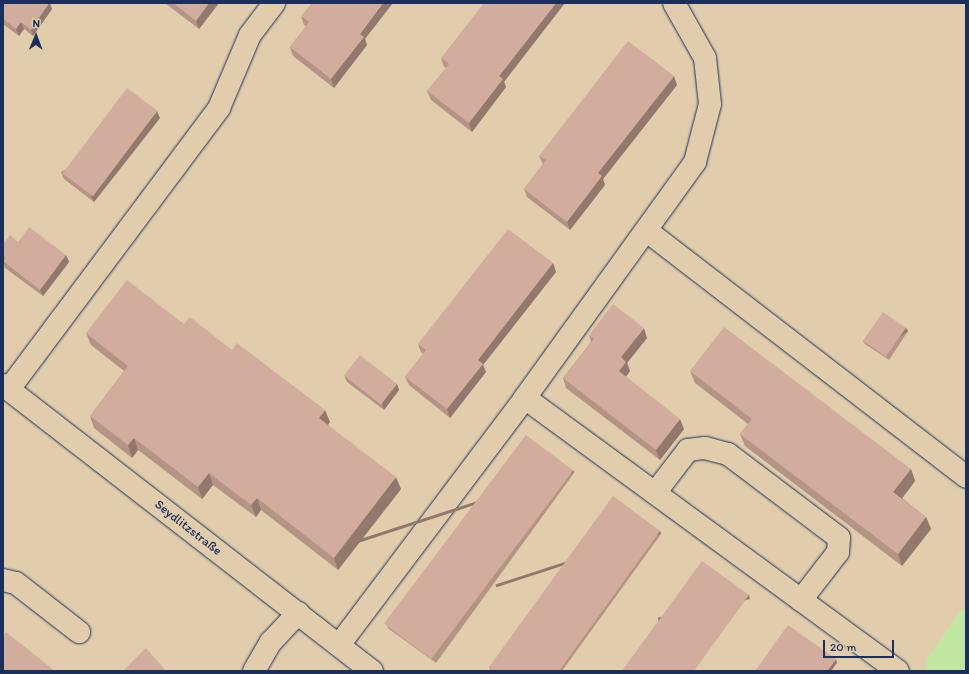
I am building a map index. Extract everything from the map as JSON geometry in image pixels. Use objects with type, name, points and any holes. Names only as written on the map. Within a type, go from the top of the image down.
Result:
[{"type":"street","points":[[6,387],[219,108],[250,35],[274,3]]},
{"type":"street","points":[[339,645],[525,398],[647,232],[695,162],[710,104],[704,58],[674,3]]},
{"type":"street","points":[[647,232],[966,477]]},
{"type":"street","name":"Seydlitzstraße","points":[[6,387],[372,671]]},
{"type":"street","points":[[525,398],[898,671]]},
{"type":"street","points":[[655,493],[688,450],[706,448],[728,454],[839,538],[838,552],[801,600]]},
{"type":"street","points":[[3,580],[16,582],[79,632]]},
{"type":"street","points":[[254,671],[271,642],[298,613]]},
{"type":"green space","points":[[962,609],[966,612],[966,671],[926,671],[927,659]]},
{"type":"building","points":[[3,3],[49,3],[31,30],[21,22],[16,29],[3,19]]},
{"type":"building","points":[[173,3],[209,3],[196,21]]},
{"type":"building","points":[[312,3],[383,3],[360,34],[364,37],[331,79],[290,47],[309,22],[301,16]]},
{"type":"building","points":[[484,3],[556,3],[499,76],[503,79],[469,123],[427,91],[449,64],[441,58]]},
{"type":"building","points":[[628,41],[674,76],[598,173],[602,176],[567,222],[524,189],[546,160],[539,156]]},
{"type":"building","points":[[127,88],[157,111],[93,196],[63,173]]},
{"type":"building","points":[[29,227],[66,255],[40,290],[3,261],[6,258],[3,256],[3,244],[10,235],[18,242]]},
{"type":"building","points":[[508,229],[553,263],[478,360],[483,364],[447,409],[405,377],[426,350],[418,344]]},
{"type":"building","points":[[127,280],[184,324],[190,317],[232,350],[237,343],[325,410],[319,418],[396,477],[334,558],[257,498],[251,505],[209,473],[198,487],[134,438],[128,445],[90,416],[128,366],[86,333]]},
{"type":"building","points":[[613,304],[644,328],[621,357],[626,362],[619,371],[680,419],[656,450],[563,378],[594,339],[589,335]]},
{"type":"building","points":[[883,312],[906,328],[886,357],[863,341]]},
{"type":"building","points":[[724,327],[911,469],[893,492],[926,517],[898,554],[740,434],[752,419],[690,371]]},
{"type":"building","points":[[360,355],[397,384],[381,404],[344,375]]},
{"type":"building","points":[[526,435],[573,471],[431,659],[384,623]]},
{"type":"building","points":[[613,496],[660,531],[559,671],[494,671],[489,667]]},
{"type":"building","points":[[702,561],[749,595],[694,671],[622,671]]},
{"type":"building","points":[[788,625],[836,659],[827,671],[755,671]]},
{"type":"building","points":[[6,632],[55,671],[3,671],[3,636]]},
{"type":"building","points":[[146,648],[166,671],[123,671]]}]
